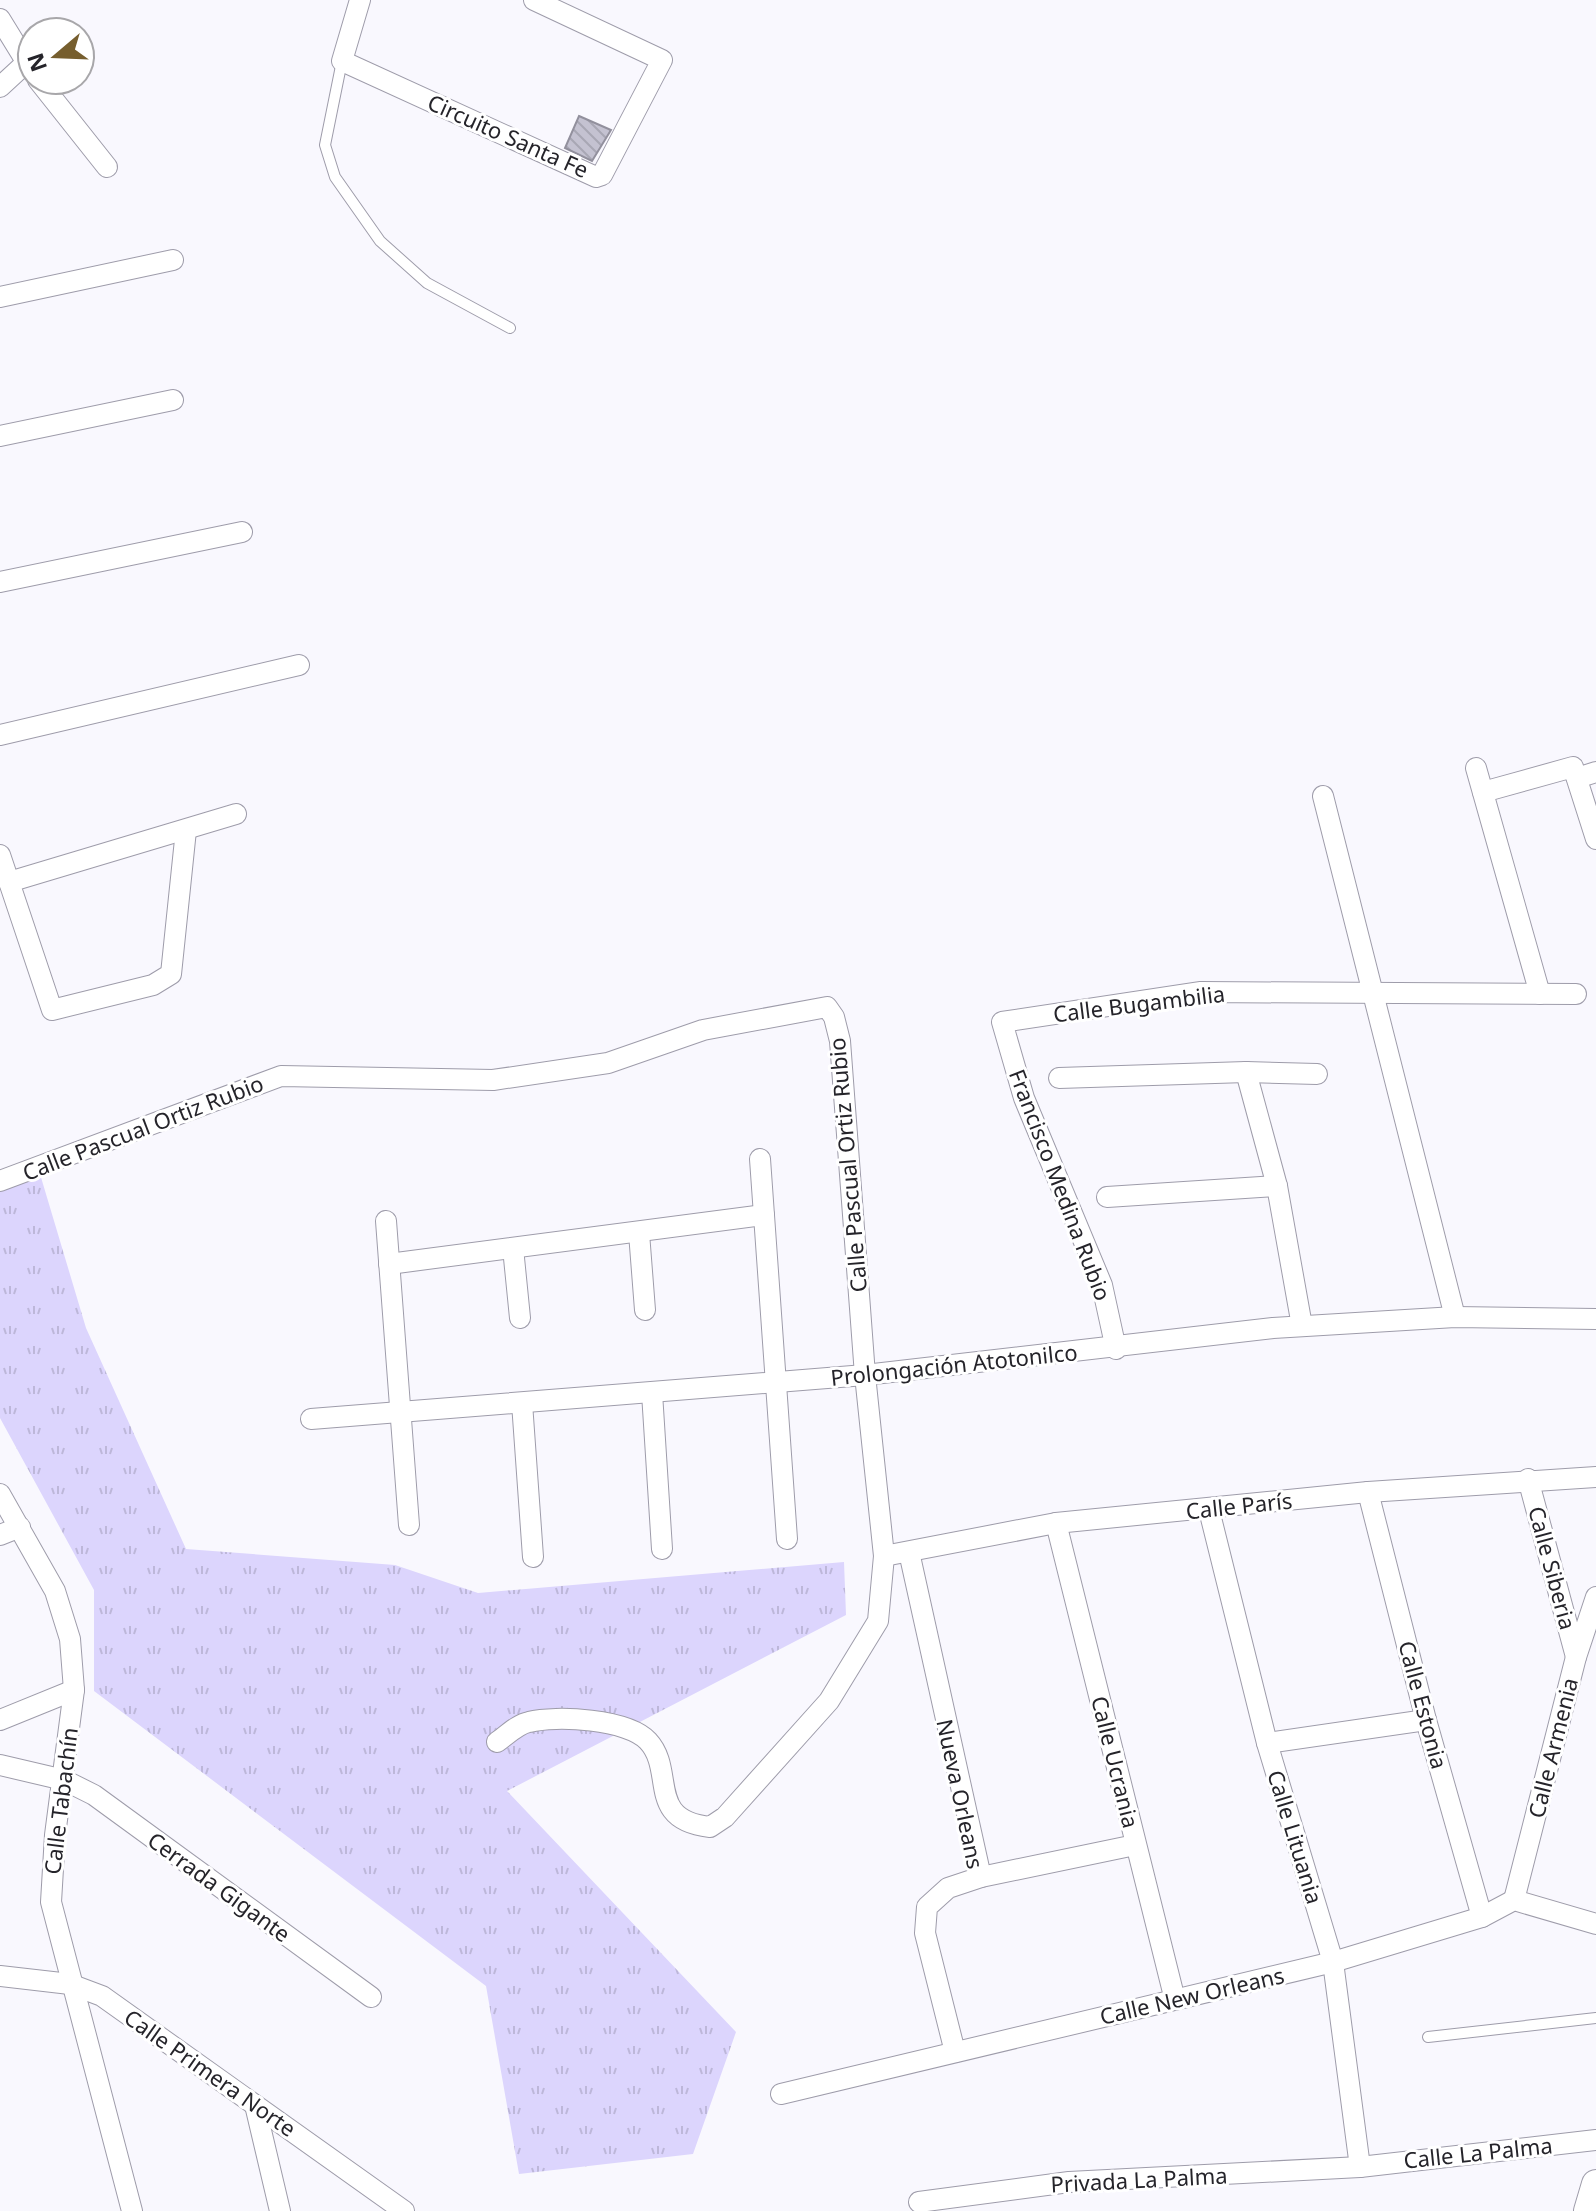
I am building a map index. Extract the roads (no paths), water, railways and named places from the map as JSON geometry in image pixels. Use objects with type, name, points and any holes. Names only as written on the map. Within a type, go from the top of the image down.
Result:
[{"type":"main road","points":[[1588,2211],[1596,2184]]},
{"type":"street","points":[[342,61],[360,0]]},
{"type":"street","name":"Circuito Santa Fe","points":[[342,61],[596,177],[605,172],[662,60],[534,0]]},
{"type":"street","points":[[0,19],[16,45]]},
{"type":"street","points":[[51,96],[107,167]]},
{"type":"street","points":[[0,297],[173,260]]},
{"type":"street","points":[[0,436],[173,400]]},
{"type":"street","points":[[0,582],[242,532]]},
{"type":"street","points":[[0,735],[299,665]]},
{"type":"street","points":[[1483,792],[1573,767],[1586,775],[1596,839]]},
{"type":"street","points":[[1476,768],[1540,994]]},
{"type":"street","points":[[1323,796],[1455,1317]]},
{"type":"street","points":[[9,882],[236,814]]},
{"type":"street","points":[[0,855],[52,1010],[153,985],[171,974],[186,830]]},
{"type":"street","name":"Calle Bugambilia","points":[[1002,1022],[1201,992],[1576,994]]},
{"type":"street","name":"Calle Pascual Ortiz Rubio","points":[[0,1181],[281,1076],[493,1080],[608,1063],[703,1030],[827,1007],[834,1017],[840,1041],[865,1375],[884,1556],[878,1621],[829,1701],[725,1817],[710,1827],[688,1825],[671,1809],[650,1742],[638,1732],[573,1717],[526,1722],[497,1742]]},
{"type":"street","name":"Francisco Medina Rubio","points":[[1002,1022],[1024,1098],[1102,1285],[1116,1349]]},
{"type":"street","points":[[1059,1078],[1246,1072],[1317,1074]]},
{"type":"street","points":[[1246,1072],[1277,1186],[1302,1326]]},
{"type":"street","points":[[760,1159],[787,1539]]},
{"type":"street","points":[[1107,1197],[1277,1186]]},
{"type":"street","points":[[389,1264],[764,1215]]},
{"type":"street","points":[[386,1221],[409,1525]]},
{"type":"street","points":[[639,1233],[645,1310]]},
{"type":"street","points":[[513,1248],[520,1318]]},
{"type":"street","name":"Prolongación Atotonilco","points":[[311,1419],[865,1375],[1302,1326],[1455,1317],[1596,1319]]},
{"type":"street","points":[[652,1393],[662,1549]]},
{"type":"street","points":[[522,1403],[533,1557]]},
{"type":"street","name":"Calle París","points":[[884,1556],[1056,1523],[1368,1492],[1528,1479],[1596,1477]]},
{"type":"street","name":"Calle Siberia","points":[[1528,1479],[1576,1657]]},
{"type":"street","name":"Calle Estonia","points":[[1368,1492],[1426,1720],[1482,1917]]},
{"type":"street","name":"Calle Tabachín","points":[[0,1494],[55,1591],[70,1639],[74,1690],[55,1835],[51,1902],[70,1984],[132,2211]]},
{"type":"street","name":"Calle Lituania","points":[[1209,1510],[1267,1743],[1333,1962],[1360,2167]]},
{"type":"street","name":"Calle Ucrania","points":[[1056,1523],[1175,2000]]},
{"type":"street","points":[[0,1535],[20,1527]]},
{"type":"street","name":"Nueva Orleans","points":[[909,1552],[981,1877],[948,1888],[927,1907],[925,1933],[955,2052]]},
{"type":"street","name":"Calle Armenia","points":[[1514,1900],[1576,1657],[1596,1597]]},
{"type":"street","points":[[0,1720],[74,1690]]},
{"type":"street","points":[[1267,1743],[1426,1720]]},
{"type":"street","name":"Cerrada Gigante","points":[[0,1765],[64,1780],[94,1795],[371,1997]]},
{"type":"street","points":[[981,1877],[1135,1845]]},
{"type":"street","points":[[1514,1900],[1596,1924]]},
{"type":"street","name":"Calle New Orleans","points":[[781,2094],[1333,1962],[1482,1917],[1514,1900]]},
{"type":"street","name":"Calle Primera Norte","points":[[0,1976],[70,1984],[102,1996],[404,2211]]},
{"type":"street","points":[[255,2105],[280,2211]]},
{"type":"street","name":"Calle La Palma","points":[[1360,2167],[1596,2140]]},
{"type":"street","name":"Privada La Palma","points":[[919,2202],[1069,2182],[1360,2167]]},
{"type":"lane","points":[[342,61],[325,145],[335,177],[380,241],[427,283],[510,328]]},
{"type":"lane","points":[[1428,2037],[1596,2018]]}]
